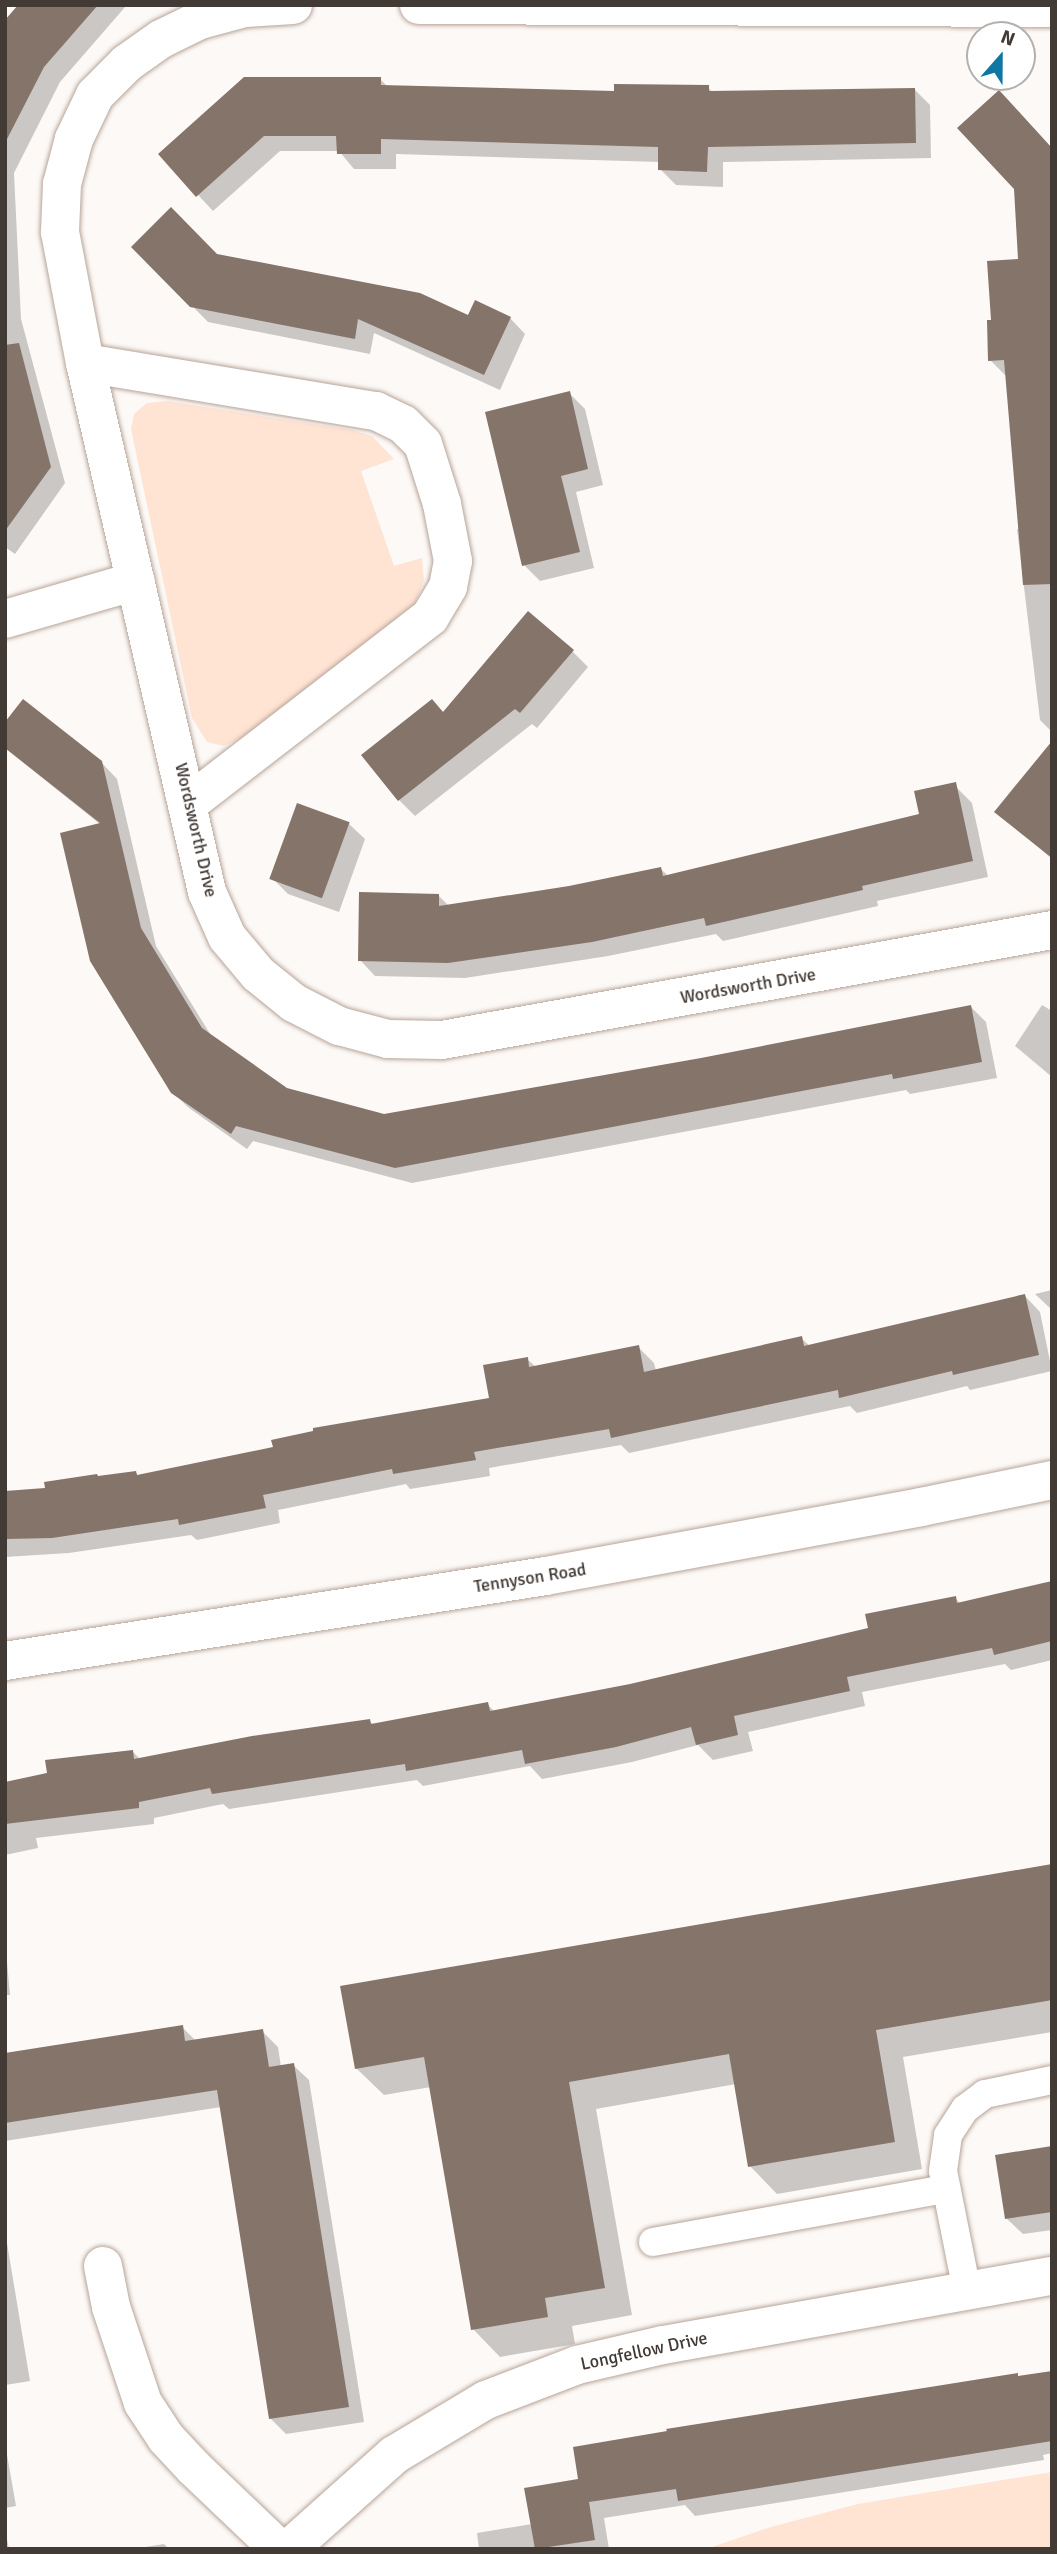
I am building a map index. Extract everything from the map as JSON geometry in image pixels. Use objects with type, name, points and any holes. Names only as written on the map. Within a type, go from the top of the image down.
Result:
[{"type":"street","name":"Wordsworth Drive","points":[[293,5],[245,8],[200,20],[149,47],[127,64],[95,95],[74,139],[62,196],[61,232],[85,363],[189,803],[207,892],[228,937],[258,974],[294,1003],[339,1026],[388,1039],[442,1040],[1052,930]]},
{"type":"street","points":[[419,5],[1052,8]]},
{"type":"street","points":[[85,363],[376,411],[403,424],[423,444],[442,504],[453,561],[448,587],[430,617],[189,803]]},
{"type":"street","points":[[5,619],[136,581]]},
{"type":"street","name":"Tennyson Road","points":[[5,1661],[546,1576],[921,1507],[1052,1480]]},
{"type":"street","points":[[103,2266],[111,2308],[143,2403],[166,2438],[279,2549]]},
{"type":"street","name":"Longfellow Drive","points":[[289,2549],[394,2455],[486,2400],[577,2365],[663,2344],[1052,2276]]},
{"type":"lane","points":[[967,2291],[943,2171],[948,2135],[965,2109],[985,2094],[1052,2080]]},
{"type":"lane","points":[[653,2242],[946,2189]]},
{"type":"shaded area","points":[[167,401],[352,430],[372,436],[394,459],[361,471],[394,566],[422,558],[424,580],[414,606],[248,735],[224,746],[207,742],[192,718],[131,429],[134,414],[147,403]]},
{"type":"shaded area","points":[[1052,2472],[1052,2549],[706,2549],[771,2527],[858,2504]]},
{"type":"building","points":[[18,5],[98,5],[44,67],[5,143],[5,20]]},
{"type":"building","points":[[244,77],[381,77],[381,85],[614,91],[614,84],[709,85],[709,91],[915,88],[916,143],[708,147],[707,172],[658,170],[658,147],[381,139],[381,154],[337,154],[336,136],[264,136],[196,197],[158,154]]},
{"type":"building","points":[[1000,91],[1052,148],[1052,584],[1023,585],[1004,360],[988,361],[987,320],[991,320],[987,261],[1018,259],[1014,189],[957,128]]},
{"type":"building","points":[[171,207],[217,254],[420,293],[468,315],[475,300],[511,317],[484,375],[358,319],[355,339],[190,307],[131,247]]},
{"type":"building","points":[[19,343],[51,467],[5,531],[5,345]]},
{"type":"building","points":[[570,391],[588,469],[561,476],[580,552],[522,566],[485,412]]},
{"type":"building","points":[[528,611],[574,650],[520,713],[515,709],[398,801],[361,755],[432,699],[443,712]]},
{"type":"building","points":[[23,699],[102,761],[141,928],[202,1028],[287,1088],[384,1114],[701,1058],[971,1005],[982,1062],[893,1079],[892,1074],[395,1168],[236,1126],[231,1134],[171,1093],[90,961],[60,833],[100,823],[5,748],[5,722]]},
{"type":"building","points":[[1052,741],[1052,858],[994,812]]},
{"type":"building","points":[[956,782],[973,861],[862,886],[863,890],[706,926],[704,918],[592,942],[448,963],[358,961],[359,892],[439,894],[439,906],[569,886],[661,867],[663,876],[919,814],[914,791]]},
{"type":"building","points":[[297,803],[350,822],[322,898],[269,879]]},
{"type":"building","points":[[1025,1294],[1039,1355],[953,1375],[952,1371],[839,1398],[838,1390],[611,1438],[609,1429],[474,1452],[476,1460],[393,1474],[392,1469],[263,1495],[266,1508],[179,1525],[178,1519],[52,1538],[5,1539],[5,1491],[45,1488],[44,1482],[97,1474],[136,1471],[137,1475],[273,1447],[271,1440],[313,1431],[313,1428],[489,1398],[483,1365],[528,1357],[529,1367],[639,1345],[644,1372],[802,1336],[804,1346]]},
{"type":"building","points":[[1052,1581],[1052,1641],[994,1655],[992,1648],[847,1677],[850,1691],[734,1716],[738,1735],[696,1745],[691,1727],[616,1747],[525,1764],[522,1750],[406,1771],[405,1764],[212,1794],[210,1788],[139,1802],[139,1808],[5,1824],[5,1782],[47,1773],[45,1760],[133,1750],[134,1759],[252,1736],[370,1719],[371,1724],[488,1702],[490,1711],[630,1684],[868,1628],[865,1614],[956,1596],[957,1603]]},
{"type":"building","points":[[1052,1864],[1052,2000],[876,2030],[895,2142],[748,2167],[729,2054],[569,2082],[605,2288],[545,2298],[548,2317],[471,2330],[424,2057],[355,2069],[340,1986]]},
{"type":"building","points":[[183,2025],[185,2041],[263,2029],[269,2067],[294,2063],[349,2407],[269,2419],[217,2090],[5,2123],[5,2053]]},
{"type":"building","points":[[1052,2146],[1052,2212],[1005,2219],[995,2155]]},
{"type":"building","points":[[1052,2371],[1052,2441],[678,2501],[676,2489],[589,2502],[595,2540],[535,2549],[524,2488],[578,2479],[573,2447],[667,2431],[666,2429],[1018,2373],[1018,2376]]}]
